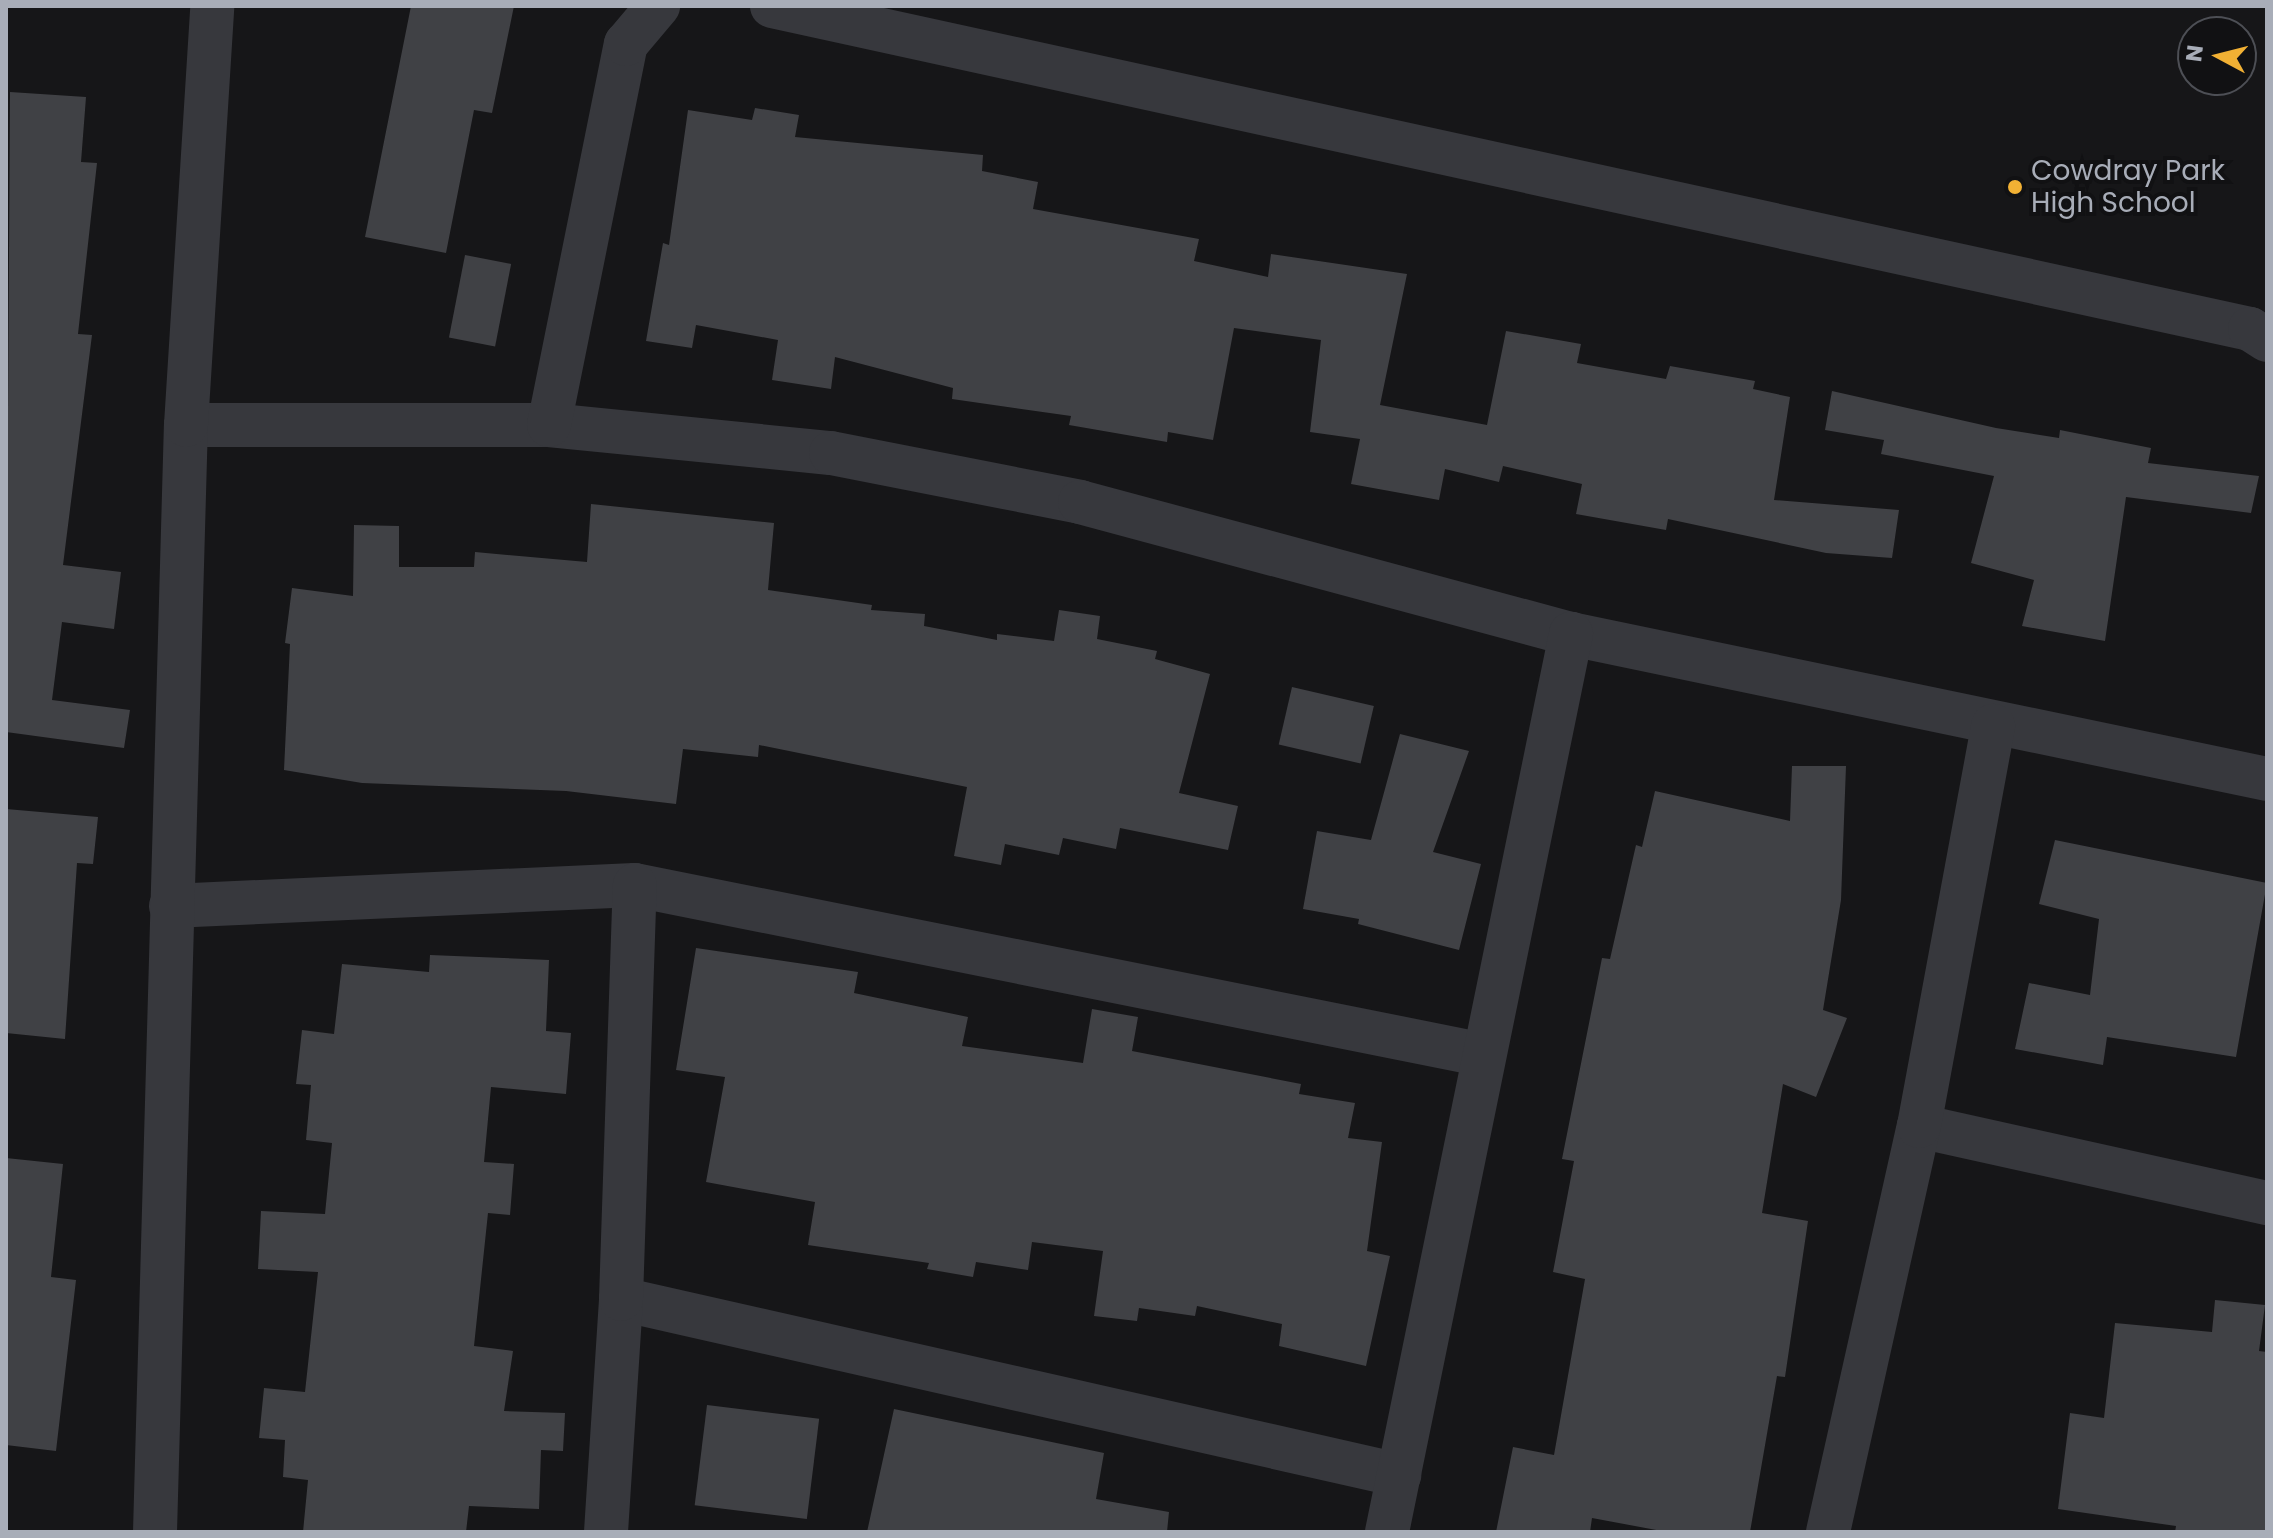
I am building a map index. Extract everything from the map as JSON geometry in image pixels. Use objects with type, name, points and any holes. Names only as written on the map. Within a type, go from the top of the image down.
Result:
[{"type":"street","points":[[155,1532],[186,425],[212,6]]},
{"type":"street","points":[[549,425],[626,44],[658,6]]},
{"type":"street","points":[[772,6],[2250,329],[2267,340]]},
{"type":"street","points":[[186,425],[549,425],[831,453],[1080,502],[1571,634],[1993,726],[2267,779]]},
{"type":"street","points":[[1387,1532],[1571,634]]},
{"type":"street","points":[[1828,1532],[1919,1126],[1993,726]]},
{"type":"street","points":[[171,906],[635,885],[1484,1055]]},
{"type":"street","points":[[606,1532],[621,1299],[635,885]]},
{"type":"street","points":[[1919,1126],[2267,1203]]},
{"type":"street","points":[[621,1299],[1399,1475]]},
{"type":"building","points":[[411,6],[514,6],[492,113],[474,110],[446,253],[365,237]]},
{"type":"building","points":[[10,92],[86,97],[81,162],[97,163],[78,334],[92,335],[63,565],[121,572],[114,629],[62,622],[52,700],[130,710],[124,748],[6,732]]},
{"type":"building","points":[[755,108],[799,115],[795,137],[983,155],[982,171],[1038,182],[1033,209],[1199,239],[1194,261],[1268,277],[1271,254],[1407,274],[1380,405],[1487,425],[1506,331],[1581,344],[1577,363],[1666,379],[1670,366],[1755,381],[1753,389],[1790,397],[1774,500],[1899,510],[1892,558],[1826,553],[1668,519],[1666,530],[1576,514],[1582,484],[1503,466],[1499,482],[1445,469],[1439,500],[1351,484],[1360,439],[1310,432],[1321,340],[1234,328],[1213,440],[1168,432],[1167,442],[1069,425],[1071,416],[952,399],[953,388],[835,357],[831,389],[772,380],[778,340],[696,325],[692,348],[646,341],[663,243],[669,245],[688,110],[752,120]]},
{"type":"building","points":[[465,255],[511,264],[495,346],[449,337]]},
{"type":"building","points":[[1832,391],[1996,428],[2059,438],[2060,430],[2151,448],[2148,463],[2259,476],[2251,513],[2126,497],[2105,641],[2022,626],[2034,580],[1971,563],[1994,476],[1881,454],[1884,440],[1825,430]]},
{"type":"building","points":[[591,504],[774,523],[768,590],[872,605],[871,610],[925,614],[924,626],[997,640],[997,634],[1054,641],[1059,610],[1100,616],[1097,639],[1157,651],[1155,659],[1210,674],[1179,793],[1238,806],[1228,850],[1120,828],[1116,849],[1063,838],[1059,855],[1005,844],[1001,865],[954,856],[967,787],[759,745],[758,757],[683,749],[676,804],[566,791],[362,783],[284,770],[290,644],[285,643],[292,588],[353,596],[354,525],[399,526],[399,567],[474,567],[475,552],[587,562]]},
{"type":"building","points":[[1292,687],[1374,706],[1361,763],[1279,744]]},
{"type":"building","points":[[1400,734],[1469,751],[1433,852],[1481,864],[1459,950],[1358,924],[1359,919],[1303,909],[1317,831],[1371,840]]},
{"type":"building","points":[[1792,766],[1846,766],[1841,900],[1823,1010],[1847,1018],[1816,1097],[1783,1084],[1762,1213],[1808,1221],[1785,1377],[1777,1376],[1750,1532],[1667,1532],[1592,1518],[1590,1532],[1496,1532],[1513,1447],[1554,1455],[1585,1279],[1553,1272],[1574,1161],[1562,1159],[1602,958],[1610,959],[1636,845],[1642,847],[1655,791],[1790,821]]},
{"type":"building","points":[[6,809],[98,817],[93,864],[77,863],[65,1039],[6,1033]]},
{"type":"building","points":[[2055,840],[2267,883],[2236,1057],[2107,1037],[2103,1065],[2015,1049],[2029,983],[2090,995],[2099,919],[2039,904]]},
{"type":"building","points":[[696,948],[858,972],[854,993],[968,1017],[962,1046],[1083,1063],[1092,1009],[1138,1017],[1132,1051],[1301,1084],[1299,1094],[1355,1103],[1348,1138],[1382,1142],[1367,1251],[1390,1256],[1366,1366],[1279,1346],[1282,1324],[1197,1306],[1195,1316],[1139,1308],[1137,1321],[1094,1316],[1103,1251],[1032,1242],[1028,1270],[976,1262],[973,1277],[927,1269],[929,1263],[808,1245],[815,1202],[706,1182],[725,1077],[676,1070]]},
{"type":"building","points":[[430,955],[549,960],[546,1031],[571,1033],[566,1094],[491,1087],[484,1162],[514,1164],[510,1215],[488,1213],[474,1346],[513,1351],[504,1411],[565,1413],[563,1451],[541,1450],[539,1509],[469,1506],[466,1532],[303,1532],[308,1480],[283,1477],[285,1440],[259,1438],[264,1388],[305,1392],[318,1272],[258,1269],[261,1211],[325,1214],[332,1143],[306,1140],[311,1085],[296,1084],[302,1030],[334,1034],[342,964],[429,972]]},
{"type":"building","points":[[6,1158],[63,1164],[51,1277],[76,1280],[56,1451],[6,1445]]},
{"type":"building","points":[[2215,1300],[2265,1305],[2259,1351],[2267,1352],[2267,1532],[2175,1532],[2176,1526],[2058,1509],[2070,1413],[2104,1418],[2115,1323],[2212,1332]]},
{"type":"building","points":[[707,1405],[819,1419],[807,1519],[695,1505]]},
{"type":"building","points":[[894,1409],[1104,1453],[1096,1499],[1169,1512],[1167,1532],[867,1532]]},
{"type":"place","name":"Cowdray Park High School","points":[[2015,187]]}]
